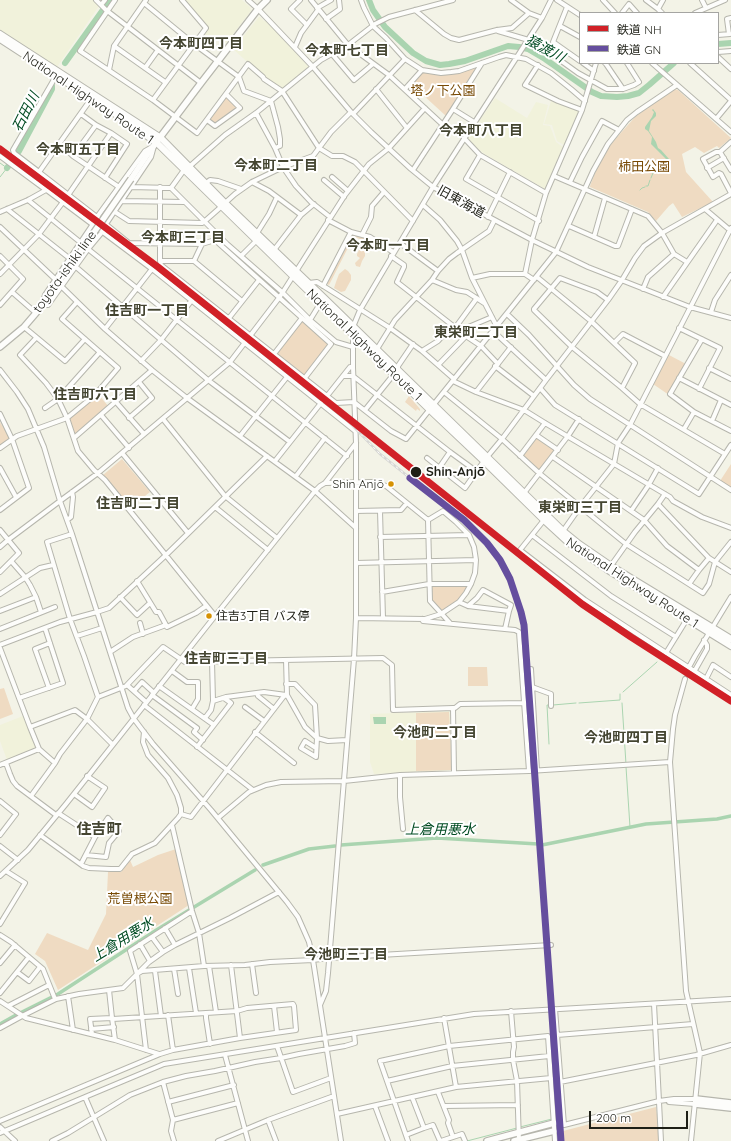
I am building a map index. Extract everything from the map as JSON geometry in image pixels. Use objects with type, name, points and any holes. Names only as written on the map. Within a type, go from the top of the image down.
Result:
[{"type":"highway","name":"National Highway Route 1","points":[[0,34],[157,142],[257,233],[274,250],[321,304],[396,372],[485,459],[544,520],[569,543],[710,630],[731,646]]},
{"type":"highway","name":"National Highway Route 1","points":[[0,40],[157,142]]},
{"type":"highway","name":"National Highway Route 1","points":[[186,168],[206,183],[256,241],[294,274],[309,283],[377,349],[396,372]]},
{"type":"highway","name":"National Highway Route 1","points":[[485,459],[524,493],[563,531],[609,568],[687,619],[731,640]]},
{"type":"main road","name":"toyota-ishiki line","points":[[0,347],[24,327],[44,303],[157,142],[258,9],[267,0]]},
{"type":"main road","points":[[695,1101],[731,1102]]},
{"type":"main road","points":[[695,1101],[731,1108]]},
{"type":"main road","points":[[487,1141],[554,1123]]},
{"type":"main road","points":[[517,1140],[554,1131]]},
{"type":"street","points":[[96,0],[106,10],[201,83]]},
{"type":"street","points":[[101,6],[105,0]]},
{"type":"street","points":[[115,0],[106,10],[80,51],[153,100],[197,133],[248,64],[264,79],[282,91],[319,148],[332,156],[343,156],[355,162],[413,221]]},
{"type":"street","points":[[153,100],[206,28],[182,0]]},
{"type":"street","name":"旧東海道","points":[[248,0],[313,66],[352,113],[371,132],[433,187],[494,221],[556,252],[663,297],[690,307],[731,318]]},
{"type":"street","points":[[300,0],[292,9],[307,25]]},
{"type":"street","points":[[311,0],[348,46],[389,75],[442,124]]},
{"type":"street","points":[[295,47],[301,33],[318,9],[331,0]]},
{"type":"street","points":[[326,19],[340,9],[339,0]]},
{"type":"street","points":[[361,0],[374,25],[404,58],[422,70],[440,74],[459,71],[506,56],[516,56],[538,65],[585,99]]},
{"type":"street","points":[[171,188],[186,168],[225,135],[256,113],[321,60],[348,46],[374,25],[389,17],[453,0]]},
{"type":"street","points":[[511,0],[529,13],[542,18]]},
{"type":"street","points":[[320,1005],[326,992],[330,958],[356,618],[356,443],[353,376],[353,326],[360,310],[392,254],[474,122],[542,18],[551,0]]},
{"type":"street","points":[[557,0],[579,14]]},
{"type":"street","points":[[603,0],[614,12]]},
{"type":"street","points":[[623,12],[633,0]]},
{"type":"street","points":[[646,0],[661,12]]},
{"type":"street","points":[[658,9],[663,0]]},
{"type":"street","points":[[702,0],[706,8]]},
{"type":"street","points":[[697,12],[725,0]]},
{"type":"street","points":[[109,70],[114,46],[145,1],[194,44],[239,77],[244,91],[271,101]]},
{"type":"street","points":[[629,4],[636,12]]},
{"type":"street","points":[[568,7],[553,42],[579,60]]},
{"type":"street","points":[[415,10],[444,34],[459,40],[497,30],[512,28],[529,13]]},
{"type":"street","points":[[719,35],[730,34],[727,19],[731,18]]},
{"type":"street","points":[[560,26],[579,36]]},
{"type":"street","points":[[497,30],[527,41],[532,41],[546,48],[553,55],[590,82],[607,89],[623,89],[639,82],[628,64]]},
{"type":"street","points":[[114,46],[165,82]]},
{"type":"street","points":[[145,68],[158,50]]},
{"type":"street","points":[[719,52],[731,51]]},
{"type":"street","points":[[332,54],[354,80],[373,64]]},
{"type":"street","points":[[115,212],[129,221],[202,223],[241,189],[252,182],[283,167],[313,156],[331,132],[352,113],[404,58]]},
{"type":"street","points":[[719,58],[731,69]]},
{"type":"street","points":[[413,170],[482,63]]},
{"type":"street","points":[[585,64],[594,70]]},
{"type":"street","points":[[525,274],[532,240],[546,193],[582,110],[596,64]]},
{"type":"street","points":[[606,64],[623,89]]},
{"type":"street","points":[[691,64],[731,100],[716,119]]},
{"type":"street","points":[[538,65],[525,85],[558,101],[582,110]]},
{"type":"street","points":[[654,65],[731,132]]},
{"type":"street","points":[[405,89],[422,70]]},
{"type":"street","points":[[56,76],[13,150],[14,153],[129,243],[202,244],[215,240],[330,344],[304,379]]},
{"type":"street","points":[[160,188],[161,265],[336,404],[354,402],[391,431],[406,439],[556,252],[600,156],[619,130],[637,112],[677,85]]},
{"type":"street","points":[[376,88],[407,128]]},
{"type":"street","points":[[207,120],[215,126],[240,108],[226,94]]},
{"type":"street","points":[[39,172],[91,99]]},
{"type":"street","points":[[271,101],[280,139],[280,146],[275,148]]},
{"type":"street","points":[[0,547],[122,454],[230,362],[279,298],[348,191],[369,164],[389,148],[425,108]]},
{"type":"street","points":[[453,109],[474,122]]},
{"type":"street","points":[[256,113],[275,148],[283,167],[296,186],[329,219],[351,232],[370,237],[392,254],[404,265],[397,282],[459,331],[481,346],[497,365],[534,396]]},
{"type":"street","points":[[81,114],[127,144],[105,178]]},
{"type":"street","points":[[570,182],[602,121],[619,130]]},
{"type":"street","points":[[73,156],[96,125]]},
{"type":"street","points":[[0,274],[39,234],[89,167],[111,133]]},
{"type":"street","points":[[464,138],[480,155],[546,193]]},
{"type":"street","points":[[106,224],[151,157],[157,142]]},
{"type":"street","points":[[97,217],[145,151],[157,142]]},
{"type":"street","points":[[426,458],[465,488],[485,459],[592,322],[644,246],[662,233],[705,210],[731,193],[721,174],[713,177],[703,159],[716,152],[720,152],[731,142]]},
{"type":"street","points":[[59,143],[73,156],[119,187]]},
{"type":"street","points":[[720,152],[731,170]]},
{"type":"street","points":[[480,155],[466,179],[538,221]]},
{"type":"street","points":[[0,156],[152,269],[355,431]]},
{"type":"street","points":[[708,168],[724,158]]},
{"type":"street","points":[[488,217],[510,172]]},
{"type":"street","points":[[554,176],[648,216],[662,233],[674,254],[688,262]]},
{"type":"street","points":[[332,177],[348,191]]},
{"type":"street","points":[[206,183],[210,180],[218,181],[241,189]]},
{"type":"street","points":[[324,180],[344,197]]},
{"type":"street","points":[[252,182],[269,191],[301,215]]},
{"type":"street","points":[[131,187],[171,188],[310,320],[336,342],[353,347]]},
{"type":"street","points":[[0,212],[28,200],[46,190]]},
{"type":"street","points":[[362,235],[371,217],[372,206],[384,192]]},
{"type":"street","points":[[257,233],[269,214],[277,197]]},
{"type":"street","points":[[594,237],[605,198]]},
{"type":"street","points":[[28,200],[80,242]]},
{"type":"street","points":[[122,201],[184,202]]},
{"type":"street","points":[[274,250],[301,215],[314,204]]},
{"type":"street","points":[[423,205],[440,220],[457,241],[462,250],[472,278],[492,317],[495,329],[511,347],[546,380]]},
{"type":"street","points":[[7,209],[70,258]]},
{"type":"street","points":[[569,226],[618,246],[632,209]]},
{"type":"street","points":[[563,531],[614,464],[618,443],[630,425],[731,230],[705,210]]},
{"type":"street","points":[[663,297],[717,220]]},
{"type":"street","points":[[377,349],[397,317],[432,280],[438,271],[449,259],[489,231],[494,221]]},
{"type":"street","points":[[93,224],[45,295],[44,303],[48,305],[102,231]]},
{"type":"street","points":[[0,228],[55,279]]},
{"type":"street","points":[[322,286],[351,232]]},
{"type":"street","points":[[241,256],[256,241]]},
{"type":"street","points":[[400,243],[438,271]]},
{"type":"street","points":[[194,261],[202,244]]},
{"type":"street","points":[[88,249],[347,456]]},
{"type":"street","points":[[643,289],[648,277],[674,254]]},
{"type":"street","points":[[0,256],[23,279],[0,304]]},
{"type":"street","points":[[160,261],[194,261],[242,301]]},
{"type":"street","points":[[76,267],[208,380],[290,442]]},
{"type":"street","points":[[106,329],[152,269]]},
{"type":"street","points":[[472,278],[490,274],[525,274],[535,278],[551,288],[592,322],[635,363],[622,388]]},
{"type":"street","points":[[711,312],[715,300],[731,275]]},
{"type":"street","points":[[608,300],[597,292],[560,278],[534,310],[572,347],[640,404],[725,454]]},
{"type":"street","points":[[229,318],[259,280]]},
{"type":"street","points":[[432,280],[456,290],[467,292],[484,303]]},
{"type":"street","points":[[309,283],[317,282],[390,328],[422,351],[453,380],[476,392],[524,410],[545,424],[649,484],[670,497],[673,501],[702,517],[731,528]]},
{"type":"street","points":[[726,283],[731,285]]},
{"type":"street","points":[[62,286],[77,302],[152,370],[187,398],[296,476],[356,528]]},
{"type":"street","points":[[324,298],[329,290]]},
{"type":"street","points":[[12,292],[36,313]]},
{"type":"street","points":[[422,351],[438,341],[477,298]]},
{"type":"street","points":[[142,361],[161,340],[192,300]]},
{"type":"street","points":[[0,448],[17,436],[67,418],[95,395],[118,368],[62,319],[77,302]]},
{"type":"street","points":[[310,320],[321,304]]},
{"type":"street","points":[[507,314],[529,335],[574,385],[590,399],[731,490]]},
{"type":"street","points":[[459,331],[492,317]]},
{"type":"street","points":[[274,354],[302,318]]},
{"type":"street","points":[[24,327],[65,361],[85,339]]},
{"type":"street","points":[[679,328],[720,348],[699,389]]},
{"type":"street","points":[[614,343],[623,334],[625,334],[665,356]]},
{"type":"street","points":[[438,365],[466,336]]},
{"type":"street","points":[[36,338],[20,355],[46,383],[58,399],[67,418],[78,451],[94,470],[105,480],[215,616]]},
{"type":"street","points":[[702,339],[670,394],[694,412],[731,431]]},
{"type":"street","points":[[365,410],[396,372],[398,366],[413,344]]},
{"type":"street","points":[[476,392],[511,347]]},
{"type":"street","points":[[45,408],[58,399],[100,352]]},
{"type":"street","points":[[327,396],[350,367],[353,366]]},
{"type":"street","points":[[709,368],[731,379]]},
{"type":"street","points":[[0,370],[24,403],[44,447],[60,501],[128,708],[144,732],[218,818],[287,902],[298,918],[309,942],[334,1096],[336,1100],[341,1141]]},
{"type":"street","points":[[74,438],[152,370]]},
{"type":"street","points":[[343,376],[353,376],[476,471]]},
{"type":"street","points":[[240,436],[287,377]]},
{"type":"street","points":[[680,378],[731,405]]},
{"type":"street","points":[[129,418],[152,398],[139,382]]},
{"type":"street","points":[[540,388],[555,405],[699,494],[731,445]]},
{"type":"street","points":[[444,392],[502,439],[539,473],[626,544],[703,593],[709,584],[715,562],[731,542]]},
{"type":"street","points":[[712,421],[721,400]]},
{"type":"street","points":[[116,402],[144,434]]},
{"type":"street","points":[[275,461],[321,403]]},
{"type":"street","points":[[684,429],[694,412]]},
{"type":"street","points":[[0,414],[12,439],[29,488],[1,508]]},
{"type":"street","points":[[101,415],[129,448]]},
{"type":"street","points":[[163,418],[225,496],[277,538]]},
{"type":"street","points":[[524,493],[553,457],[579,419]]},
{"type":"street","points":[[520,456],[545,424]]},
{"type":"street","points":[[536,435],[558,450]]},
{"type":"street","points":[[296,476],[325,438]]},
{"type":"street","points":[[0,876],[18,860],[74,794],[112,744],[134,719],[277,538],[315,491],[325,483],[356,443]]},
{"type":"street","points":[[439,468],[450,452]]},
{"type":"street","points":[[122,454],[188,533]]},
{"type":"street","points":[[55,763],[39,749],[0,646],[60,622],[109,608],[166,555],[267,456]]},
{"type":"street","points":[[553,457],[644,520],[667,546],[698,570]]},
{"type":"street","points":[[0,468],[16,497]]},
{"type":"street","points":[[631,511],[658,468]]},
{"type":"street","points":[[325,483],[375,482],[386,486],[428,520]]},
{"type":"street","points":[[67,520],[71,517],[72,492]]},
{"type":"street","points":[[609,568],[665,494]]},
{"type":"street","points":[[356,511],[401,510],[407,503]]},
{"type":"street","points":[[658,504],[709,558],[731,572]]},
{"type":"street","points":[[215,507],[268,550]]},
{"type":"street","points":[[380,511],[383,618]]},
{"type":"street","points":[[356,618],[422,619],[441,614],[459,602],[466,593],[475,573],[476,560],[474,547],[469,535],[443,511],[428,520]]},
{"type":"street","points":[[428,520],[430,601],[450,623]]},
{"type":"street","points":[[544,520],[520,550],[585,600],[731,695]]},
{"type":"street","points":[[0,530],[19,553],[0,572]]},
{"type":"street","points":[[72,534],[47,542],[70,619],[98,697]]},
{"type":"street","points":[[380,537],[469,535]]},
{"type":"street","points":[[532,535],[611,596],[676,637]]},
{"type":"street","points":[[689,584],[698,570],[709,558]]},
{"type":"street","points":[[356,563],[476,560]]},
{"type":"street","points":[[11,561],[25,577],[36,597],[41,612]]},
{"type":"street","points":[[0,594],[40,568],[53,565]]},
{"type":"street","points":[[137,581],[156,612],[159,612],[166,626]]},
{"type":"street","points":[[382,592],[429,584],[471,584]]},
{"type":"street","points":[[468,606],[483,590],[511,605],[505,629]]},
{"type":"street","points":[[0,611],[36,597]]},
{"type":"street","points":[[120,597],[137,615],[150,603]]},
{"type":"street","points":[[689,667],[731,597]]},
{"type":"street","points":[[459,602],[468,606],[509,611]]},
{"type":"street","points":[[110,652],[133,637],[166,626],[167,627],[196,613],[206,606]]},
{"type":"street","points":[[0,629],[55,607]]},
{"type":"street","points":[[422,619],[423,621],[505,629],[519,632],[529,771]]},
{"type":"street","points":[[666,653],[687,619]]},
{"type":"street","points":[[140,623],[143,634]]},
{"type":"street","points":[[19,698],[63,683],[45,628]]},
{"type":"street","points":[[77,636],[102,628]]},
{"type":"street","points":[[694,672],[707,649],[707,645],[704,640]]},
{"type":"street","points":[[49,688],[35,649],[50,643]]},
{"type":"street","points":[[31,796],[60,754],[87,719],[98,697],[127,685],[163,647],[185,662],[383,658],[392,665],[393,710],[453,708],[460,704],[525,703]]},
{"type":"street","points":[[286,660],[287,695],[305,728],[317,738],[328,741],[347,740]]},
{"type":"street","points":[[204,718],[211,710],[213,701],[212,661]]},
{"type":"street","points":[[706,679],[713,665],[731,677]]},
{"type":"street","points":[[531,669],[537,770]]},
{"type":"street","points":[[172,670],[187,682],[198,682],[198,699],[192,709]]},
{"type":"street","points":[[685,680],[679,698],[674,722],[670,762],[686,991],[700,1053],[691,1141]]},
{"type":"street","points":[[134,690],[142,682],[153,694],[196,728],[194,732],[203,740]]},
{"type":"street","points":[[286,684],[295,684],[315,705],[317,738],[316,748]]},
{"type":"street","points":[[127,685],[134,690],[145,704],[252,790]]},
{"type":"street","points":[[159,686],[214,725]]},
{"type":"street","points":[[532,687],[551,694],[551,706]]},
{"type":"street","points":[[213,701],[264,692],[287,695]]},
{"type":"street","points":[[257,693],[258,696],[274,709]]},
{"type":"street","points":[[181,814],[190,817],[284,696],[287,695]]},
{"type":"street","points":[[197,747],[231,703],[224,698]]},
{"type":"street","points":[[246,707],[264,722]]},
{"type":"street","points":[[453,708],[454,773]]},
{"type":"street","points":[[30,728],[75,710],[87,719],[112,744]]},
{"type":"street","points":[[40,835],[89,868],[119,869],[132,854],[154,842],[172,825],[181,814],[180,801],[168,778],[148,755],[143,738],[144,732]]},
{"type":"street","points":[[256,732],[294,763]]},
{"type":"street","points":[[0,765],[39,749]]},
{"type":"street","points":[[218,818],[241,797],[252,790],[281,782],[344,780],[400,775],[529,771],[670,762]]},
{"type":"street","points":[[6,763],[13,782],[17,786],[57,814],[95,837]]},
{"type":"street","points":[[400,775],[400,797],[403,829]]},
{"type":"street","points":[[74,794],[92,807],[105,788],[87,776]]},
{"type":"street","points":[[0,801],[16,814],[0,835]]},
{"type":"street","points":[[81,864],[95,837],[108,818],[119,832],[109,843],[106,857],[86,855]]},
{"type":"street","points":[[0,824],[5,828]]},
{"type":"street","points":[[172,825],[199,933],[204,966]]},
{"type":"street","points":[[0,846],[18,860]]},
{"type":"street","points":[[0,924],[25,883],[6,871]]},
{"type":"street","points":[[0,1028],[20,1014],[55,1000],[68,996],[123,988],[150,961],[163,952],[279,892]]},
{"type":"street","points":[[146,1050],[137,974],[130,951],[192,908]]},
{"type":"street","points":[[165,928],[175,945]]},
{"type":"street","points":[[0,935],[15,945],[43,969],[55,1000]]},
{"type":"street","points":[[152,937],[163,952]]},
{"type":"street","points":[[140,944],[150,961]]},
{"type":"street","points":[[0,963],[15,945]]},
{"type":"street","points":[[137,974],[142,971],[204,966],[551,945]]},
{"type":"street","points":[[0,993],[29,957]]},
{"type":"street","points":[[252,964],[256,993]]},
{"type":"street","points":[[231,965],[240,1038]]},
{"type":"street","points":[[209,966],[216,1012]]},
{"type":"street","points":[[17,972],[29,981],[40,967]]},
{"type":"street","points":[[189,968],[196,1013]]},
{"type":"street","points":[[174,969],[178,994]]},
{"type":"street","points":[[155,971],[161,1016]]},
{"type":"street","points":[[8,1006],[49,984]]},
{"type":"street","points":[[109,990],[115,1040]]},
{"type":"street","points":[[68,996],[72,1030]]},
{"type":"street","points":[[0,1133],[164,1064],[474,1014],[555,1008],[731,999]]},
{"type":"street","points":[[0,1001],[26,1018],[115,1040],[160,1054]]},
{"type":"street","points":[[0,1121],[160,1054],[173,1050],[296,1030],[293,1004],[248,1008],[237,1011],[90,1019],[92,1034]]},
{"type":"street","points":[[654,1004],[661,1141]]},
{"type":"street","points":[[274,1006],[277,1032]]},
{"type":"street","points":[[555,1008],[564,1125],[659,1101],[695,1101]]},
{"type":"street","points":[[511,1012],[514,1039],[513,1060],[517,1081],[519,1133],[517,1140]]},
{"type":"street","points":[[206,1013],[210,1044]]},
{"type":"street","points":[[168,1015],[173,1050]]},
{"type":"street","points":[[444,1018],[456,1087]]},
{"type":"street","points":[[558,1035],[694,1024]]},
{"type":"street","points":[[91,1029],[114,1027]]},
{"type":"street","points":[[52,1141],[68,1133],[130,1095],[163,1082],[186,1076],[255,1062],[327,1050],[355,1043],[354,1033]]},
{"type":"street","points":[[408,1141],[380,1062],[449,1046],[548,1036],[555,1141]]},
{"type":"street","points":[[560,1082],[700,1053],[731,1045]]},
{"type":"street","points":[[277,1046],[293,1092],[331,1078]]},
{"type":"street","points":[[225,1055],[248,1141]]},
{"type":"street","points":[[387,1081],[452,1066],[549,1056]]},
{"type":"street","points":[[338,1114],[456,1087],[551,1078]]},
{"type":"street","points":[[163,1082],[173,1120],[171,1131],[174,1141]]},
{"type":"street","points":[[168,1102],[234,1085]]},
{"type":"street","points":[[438,1092],[449,1120],[448,1123],[453,1137]]},
{"type":"street","points":[[218,1141],[268,1120],[334,1096]]},
{"type":"street","points":[[85,1097],[104,1141]]},
{"type":"street","points":[[412,1097],[424,1128]]},
{"type":"street","points":[[173,1120],[238,1103]]},
{"type":"street","points":[[444,1106],[518,1105]]},
{"type":"street","points":[[374,1106],[388,1141]]},
{"type":"street","points":[[268,1120],[276,1141]]},
{"type":"street","points":[[406,1135],[433,1125],[441,1141],[462,1134],[464,1141]]},
{"type":"street","points":[[0,1126],[15,1141]]},
{"type":"shaded area","points":[[0,0],[93,0],[99,6],[57,67],[0,30]]},
{"type":"shaded area","points":[[184,0],[242,0],[250,7],[251,11],[226,43],[217,37],[207,51],[197,44],[208,29]]},
{"type":"shaded area","points":[[259,17],[266,21],[309,67],[283,89],[264,78],[233,49]]},
{"type":"shaded area","points":[[495,98],[527,118],[536,102],[548,105],[543,125],[550,126],[556,142],[563,147],[545,189],[483,153],[467,139]]},
{"type":"shaded area","points":[[551,101],[580,111],[564,145],[557,141],[552,125],[544,124]]},
{"type":"shaded area","points":[[653,109],[656,116],[651,121],[649,131],[658,148],[669,159],[668,161],[651,144],[652,137],[645,129],[654,112],[652,110]]},
{"type":"shaded area","points":[[449,711],[452,770],[374,774],[370,762],[370,714]]},
{"type":"shaded area","points":[[23,716],[36,748],[7,760],[0,741],[0,725]]},
{"type":"shaded area","points":[[373,717],[386,717],[386,724],[374,724]]},
{"type":"green space","name":"塔ノ下公園","points":[[476,68],[446,116],[411,84],[423,72],[444,75],[455,74]]},
{"type":"green space","name":"柿田公園","points":[[674,89],[678,90],[731,138],[719,148],[717,146],[704,153],[695,147],[682,154],[686,172],[713,202],[682,217],[673,203],[656,221],[648,212],[590,186],[599,163],[610,145],[636,116]]},
{"type":"green space","points":[[226,96],[238,108],[215,125],[209,120]]},
{"type":"green space","points":[[353,234],[374,242],[374,248],[369,251],[365,249],[365,256],[360,267],[356,266],[355,263],[360,258],[357,254],[363,241],[354,236],[329,285],[327,284]]},
{"type":"green space","points":[[345,269],[351,275],[351,280],[345,291],[341,292],[334,288],[339,274]]},
{"type":"green space","points":[[301,321],[327,342],[328,346],[305,376],[277,355]]},
{"type":"green space","points":[[669,355],[686,364],[669,395],[653,384]]},
{"type":"green space","points":[[98,394],[109,407],[75,437],[68,418]]},
{"type":"green space","points":[[409,396],[420,411],[417,409],[416,411],[405,402]]},
{"type":"green space","points":[[0,422],[9,437],[9,440],[0,447]]},
{"type":"green space","points":[[536,437],[555,451],[540,470],[523,456]]},
{"type":"green space","points":[[122,459],[150,492],[130,508],[103,475]]},
{"type":"green space","points":[[731,464],[731,488],[720,481]]},
{"type":"green space","points":[[432,585],[468,586],[461,598],[441,611],[431,600]]},
{"type":"green space","points":[[468,667],[487,667],[488,686],[468,686]]},
{"type":"green space","points":[[4,688],[13,714],[0,719],[0,689]]},
{"type":"green space","points":[[449,712],[452,770],[416,771],[416,713]]},
{"type":"green space","name":"荒曽根公園","points":[[176,849],[189,905],[58,990],[45,961],[35,954],[47,933],[88,950],[106,914],[108,872],[121,872],[130,860],[133,867],[158,855]]},
{"type":"green space","points":[[656,1107],[660,1141],[564,1141],[563,1131]]},
{"type":"waterway","name":"石田川","points":[[65,63],[110,0]]},
{"type":"waterway","name":"猿渡川","points":[[369,0],[373,10],[385,27],[413,53],[426,61],[440,65],[465,61],[508,46],[519,47],[528,49],[545,59],[592,92],[601,96],[617,97],[639,93],[673,64]]},
{"type":"waterway","name":"猿渡川","points":[[719,44],[731,43]]},
{"type":"waterway","name":"石田川","points":[[7,168],[19,151],[52,89],[52,86]]},
{"type":"waterway","name":"石田川","points":[[0,163],[7,168],[0,177]]},
{"type":"waterway","points":[[651,178],[653,173]]},
{"type":"waterway","points":[[646,186],[648,186],[650,180]]},
{"type":"waterway","points":[[640,190],[645,187]]},
{"type":"waterway","points":[[623,692],[657,662]]},
{"type":"waterway","points":[[579,703],[620,700],[620,694]]},
{"type":"waterway","points":[[553,705],[576,703]]},
{"type":"waterway","points":[[622,703],[626,764]]},
{"type":"waterway","points":[[549,744],[547,705],[550,705]]},
{"type":"waterway","points":[[626,767],[630,827]]},
{"type":"waterway","name":"上倉用悪水","points":[[542,845],[646,824],[717,819],[731,816]]},
{"type":"waterway","name":"上倉用悪水","points":[[341,845],[437,838],[538,844]]},
{"type":"waterway","name":"上倉用悪水","points":[[263,865],[309,849],[335,846]]},
{"type":"waterway","name":"上倉用悪水","points":[[0,1024],[58,994],[158,929],[255,870]]},
{"type":"waterway","points":[[97,955],[100,956],[110,951],[123,935],[130,936],[138,933],[146,923]]},
{"type":"waterway","points":[[636,1065],[653,1062]]},
{"type":"waterway","points":[[553,1083],[558,1081]]},
{"type":"waterway","points":[[520,1127],[552,1119]]},
{"type":"waterway","points":[[467,1141],[517,1128]]},
{"type":"tunnel","points":[[685,679],[689,667]]},
{"type":"railway","points":[[344,417],[380,454],[410,478]]},
{"type":"rail line","name":"NH","points":[[0,149],[158,267],[582,604],[731,701]]},
{"type":"rail line","name":"GN","points":[[410,478],[464,520],[487,543],[500,560],[510,579],[524,625],[561,1141]]},
{"type":"place","name":"Shin-Anjō","points":[[416,472]]},
{"type":"place","name":"Shin Anjō","points":[[391,484]]},
{"type":"place","name":"住吉3丁目 バス停","points":[[209,616]]},
{"type":"district","name":"今本町四丁目","points":[[201,44]]},
{"type":"district","name":"今本町七丁目","points":[[347,51]]},
{"type":"district","name":"今本町八丁目","points":[[481,131]]},
{"type":"district","name":"今本町五丁目","points":[[78,150]]},
{"type":"district","name":"今本町二丁目","points":[[276,166]]},
{"type":"district","name":"今本町三丁目","points":[[183,238]]},
{"type":"district","name":"今本町一丁目","points":[[388,246]]},
{"type":"district","name":"住吉町一丁目","points":[[147,311]]},
{"type":"district","name":"東栄町二丁目","points":[[476,333]]},
{"type":"district","name":"住吉町六丁目","points":[[95,395]]},
{"type":"district","name":"住吉町二丁目","points":[[138,504]]},
{"type":"district","name":"東栄町三丁目","points":[[580,508]]},
{"type":"district","name":"住吉町三丁目","points":[[226,659]]},
{"type":"district","name":"今池町二丁目","points":[[435,733]]},
{"type":"district","name":"今池町四丁目","points":[[626,738]]},
{"type":"district","name":"住吉町","points":[[99,829]]},
{"type":"district","name":"今池町三丁目","points":[[346,955]]}]
